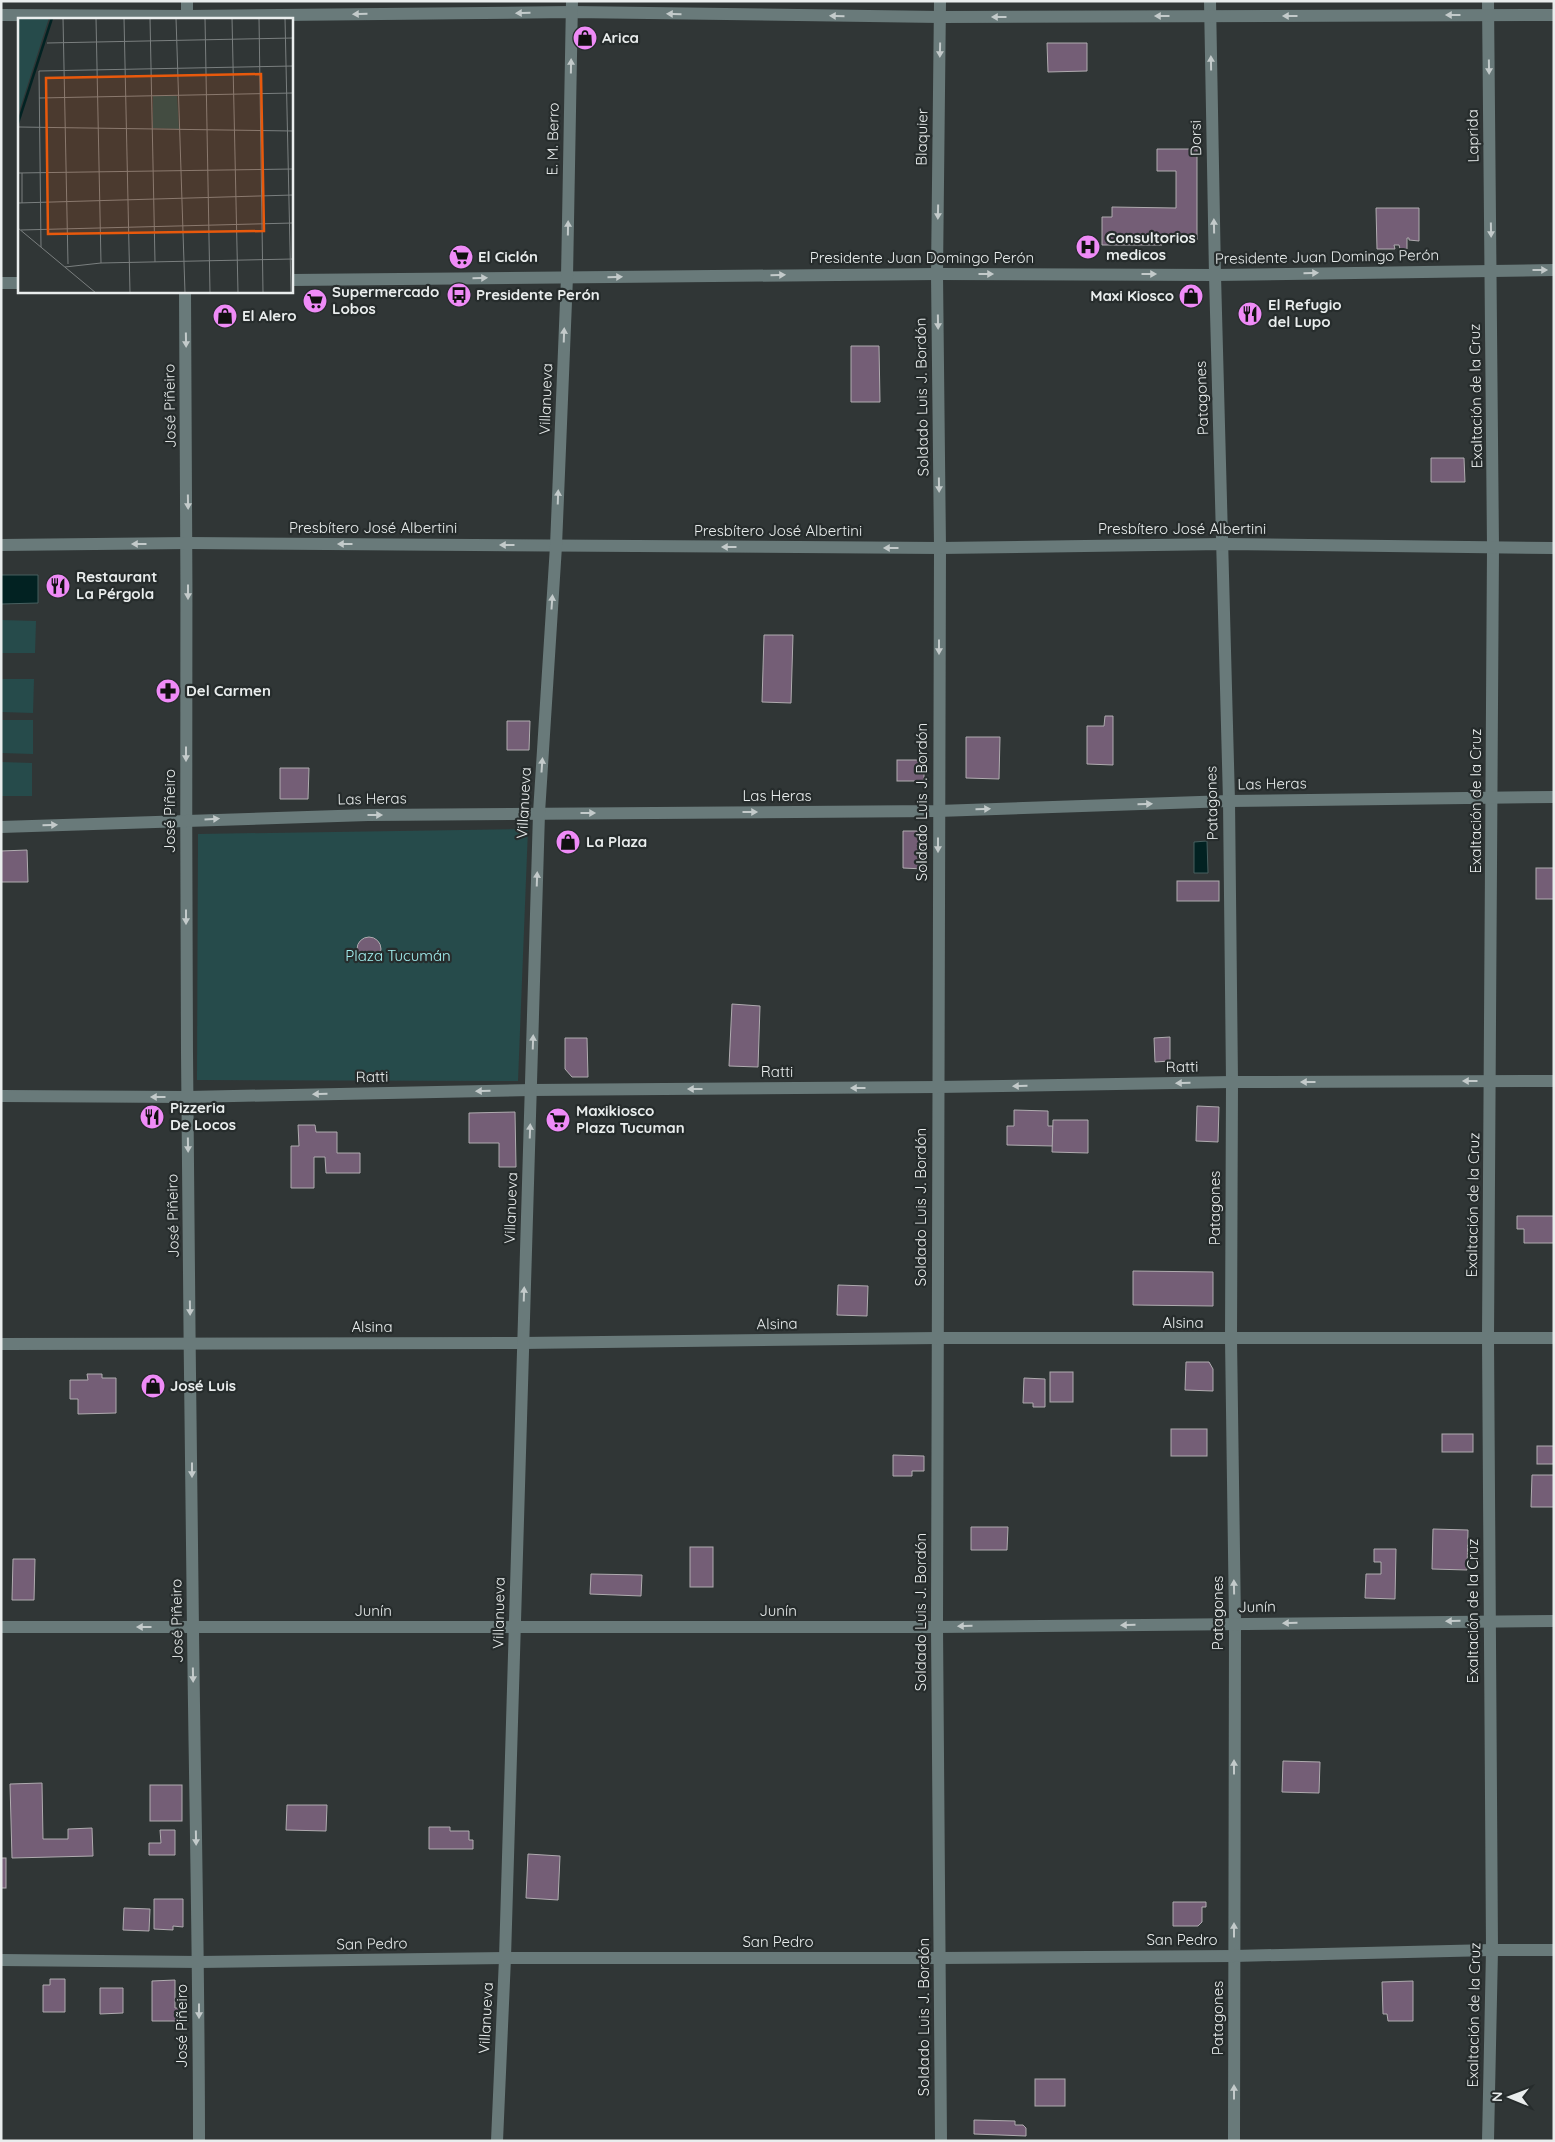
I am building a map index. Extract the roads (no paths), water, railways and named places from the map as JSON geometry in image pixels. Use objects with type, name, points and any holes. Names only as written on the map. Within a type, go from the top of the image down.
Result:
[{"type":"street","points":[[187,17],[188,1]]},
{"type":"street","name":"Blaquier","points":[[938,274],[940,1]]},
{"type":"street","name":"Dorsi","points":[[1210,1],[1215,275]]},
{"type":"street","name":"Laprida","points":[[1488,1],[1491,270]]},
{"type":"street","points":[[1,15],[187,17],[572,7],[940,17],[1554,15]]},
{"type":"street","name":"E. M. Berro","points":[[567,277],[572,7]]},
{"type":"street","name":"Exaltación de la Cruz","points":[[1488,2141],[1492,1950],[1488,1338],[1493,548],[1491,270]]},
{"type":"street","name":"Presidente Juan Domingo Perón","points":[[292,280],[938,274],[1215,275],[1554,270]]},
{"type":"street","name":"Soldado Luis J. Bordón","points":[[938,274],[940,548],[937,1627],[941,2141]]},
{"type":"street","name":"Patagones","points":[[1215,275],[1229,801],[1232,1082],[1234,2141]]},
{"type":"street","name":"Villanueva","points":[[497,2141],[516,1627],[522,1343],[539,813],[556,546],[567,277]]},
{"type":"street","points":[[1,283],[18,282]]},
{"type":"street","name":"José Piñeiro","points":[[186,292],[188,543],[186,821],[192,1627],[199,2141]]},
{"type":"street","name":"Presbítero José Albertini","points":[[1,545],[188,543],[940,548],[1223,544],[1554,548]]},
{"type":"street","name":"Las Heras","points":[[1,827],[368,814],[938,811],[1229,801],[1554,797]]},
{"type":"street","name":"Ratti","points":[[1,1096],[188,1097],[531,1090],[938,1087],[1232,1082],[1554,1081]]},
{"type":"street","name":"Alsina","points":[[1,1344],[522,1343],[937,1338],[1554,1338]]},
{"type":"street","name":"Junín","points":[[1,1627],[937,1627],[1554,1621]]},
{"type":"street","name":"San Pedro","points":[[1,1960],[198,1962],[505,1958],[940,1958],[1234,1956],[1554,1950]]},
{"type":"place","name":"Arica","points":[[585,38]]},
{"type":"place","name":"Consultorios medicos","points":[[1088,247]]},
{"type":"place","name":"El Ciclón","points":[[461,257]]},
{"type":"place","name":"Presidente Perón","points":[[459,295]]},
{"type":"place","name":"Maxi Kiosco","points":[[1191,296]]},
{"type":"place","name":"Supermercado Lobos","points":[[315,301]]},
{"type":"place","name":"El Refugio del Lupo","points":[[1250,314]]},
{"type":"place","name":"El Alero","points":[[225,316]]},
{"type":"place","name":"Restaurant La Pérgola","points":[[58,586]]},
{"type":"place","name":"Del Carmen","points":[[168,691]]},
{"type":"place","name":"La Plaza","points":[[568,842]]},
{"type":"place","name":"Pizzeria De Locos","points":[[152,1117]]},
{"type":"place","name":"Maxikiosco Plaza Tucuman","points":[[558,1120]]},
{"type":"place","name":"José Luis","points":[[153,1386]]},
{"type":"park label","name":"Plaza Tucumán","points":[[398,956]]}]
